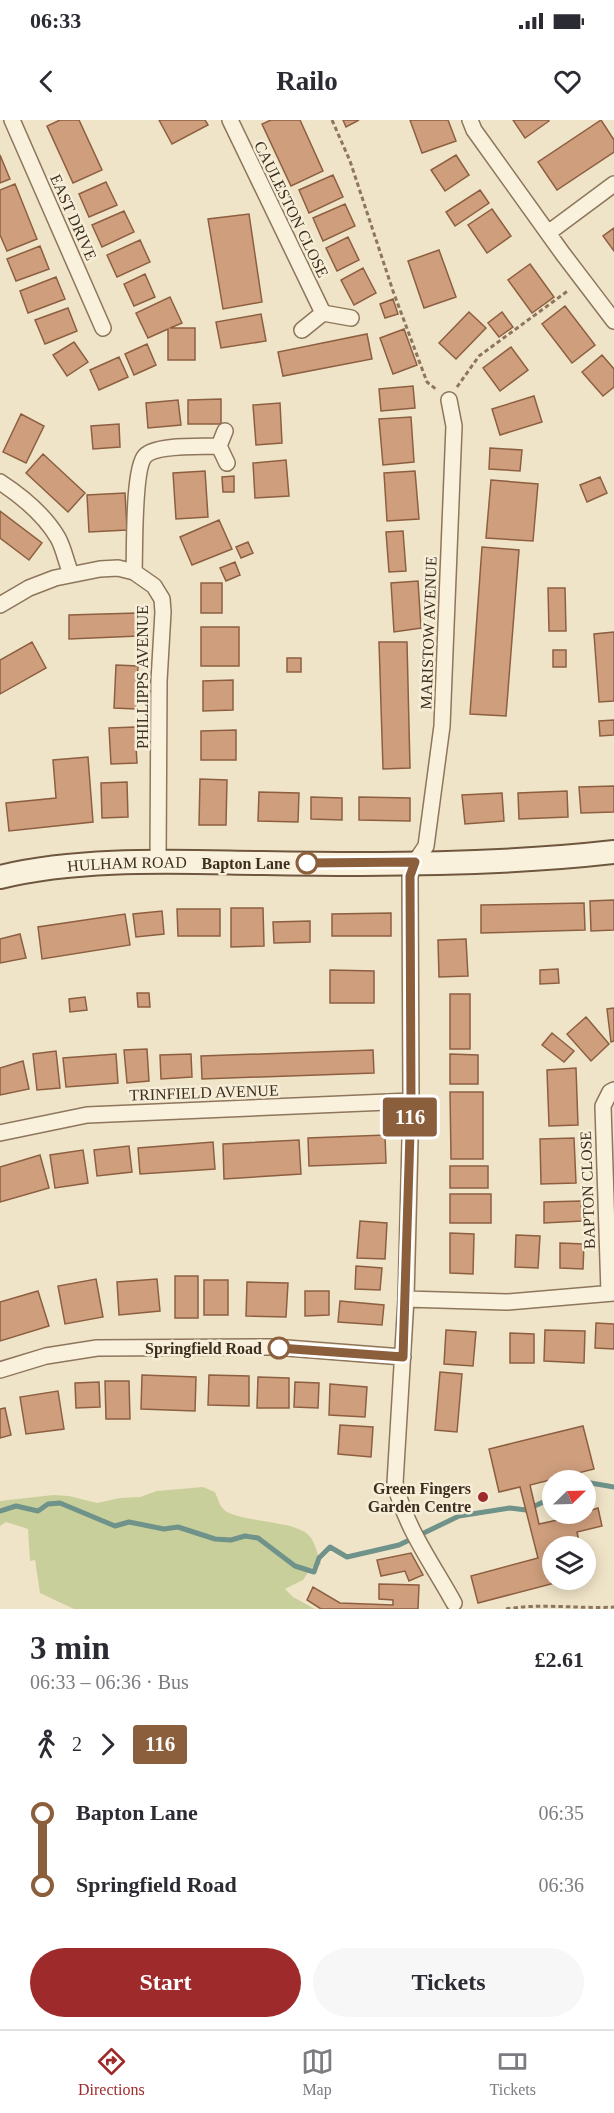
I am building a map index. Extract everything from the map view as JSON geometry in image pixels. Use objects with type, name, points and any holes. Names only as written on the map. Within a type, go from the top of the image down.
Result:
[{"type":"street","name":"EAST DRIVE","points":[[12,120],[103,328]]},
{"type":"street","name":"CAULESTON CLOSE","points":[[230,120],[323,314]]},
{"type":"street","points":[[470,120],[474,130],[614,321]]},
{"type":"street","points":[[548,233],[614,184]]},
{"type":"street","points":[[302,330],[323,314],[351,318]]},
{"type":"street","name":"MARISTOW AVENUE","points":[[415,862],[426,846],[442,726],[454,426],[449,400]]},
{"type":"street","points":[[225,431],[219,446],[227,463]]},
{"type":"street","points":[[0,605],[29,588],[71,574],[118,568],[134,572],[140,466],[145,455],[159,449],[219,446]]},
{"type":"street","points":[[0,482],[22,496],[44,518],[58,539],[71,574]]},
{"type":"street","name":"PHILLIPPS AVENUE","points":[[134,572],[154,586],[162,599],[158,863]]},
{"type":"street","name":"HULHAM ROAD","points":[[0,877],[25,871],[93,863],[415,862],[503,860],[614,852]]},
{"type":"street","points":[[415,862],[410,876],[411,1101],[406,1299],[394,1483],[400,1506],[411,1529],[454,1603]]},
{"type":"street","name":"BAPTON CLOSE","points":[[406,1299],[507,1302],[612,1293],[603,1106],[610,1092],[614,1090]]},
{"type":"street","name":"TRINFIELD AVENUE","points":[[0,1133],[87,1115],[411,1101]]},
{"type":"street","points":[[0,1370],[45,1356],[97,1348],[274,1347],[403,1357]]},
{"type":"path","points":[[332,120],[350,161],[393,291],[427,382],[449,400],[479,356],[582,280]]},
{"type":"path","points":[[506,1609],[522,1606],[614,1607]]},
{"type":"green space","points":[[203,1487],[215,1492],[221,1506],[227,1512],[236,1516],[296,1528],[311,1538],[321,1564],[311,1568],[303,1580],[285,1589],[293,1597],[315,1609],[74,1609],[40,1593],[35,1560],[30,1561],[28,1529],[6,1522],[0,1526],[0,1501],[53,1495],[69,1496],[97,1503],[140,1497],[157,1491]]},
{"type":"building","points":[[60,120],[79,120],[102,170],[73,183],[47,126]]},
{"type":"building","points":[[159,120],[205,120],[208,125],[172,144]]},
{"type":"building","points":[[271,120],[300,120],[323,171],[291,186],[262,124]]},
{"type":"building","points":[[343,120],[359,120],[346,127]]},
{"type":"building","points":[[410,120],[448,120],[456,141],[422,153]]},
{"type":"building","points":[[513,120],[548,120],[549,121],[525,138]]},
{"type":"building","points":[[601,120],[614,140],[614,152],[557,190],[538,162]]},
{"type":"building","points":[[0,155],[10,179],[0,183]]},
{"type":"building","points":[[456,155],[469,175],[445,191],[431,170]]},
{"type":"building","points":[[333,175],[343,197],[309,213],[299,190]]},
{"type":"building","points":[[106,182],[117,205],[89,217],[79,194]]},
{"type":"building","points":[[15,184],[37,239],[7,251],[0,235],[0,190]]},
{"type":"building","points":[[480,190],[489,203],[455,226],[446,212]]},
{"type":"building","points":[[345,204],[355,226],[323,241],[313,218]]},
{"type":"building","points":[[492,209],[511,236],[487,253],[468,225]]},
{"type":"building","points":[[124,211],[134,232],[102,247],[92,225]]},
{"type":"building","points":[[249,214],[262,302],[223,309],[208,219]]},
{"type":"building","points":[[614,228],[614,251],[603,236]]},
{"type":"building","points":[[348,237],[359,260],[337,271],[326,248]]},
{"type":"building","points":[[140,240],[150,262],[117,277],[107,255]]},
{"type":"building","points":[[40,246],[49,269],[16,281],[7,259]]},
{"type":"building","points":[[439,250],[456,297],[424,308],[408,261]]},
{"type":"building","points":[[530,264],[554,297],[532,313],[508,280]]},
{"type":"building","points":[[363,268],[376,293],[354,305],[341,280]]},
{"type":"building","points":[[145,274],[155,297],[134,306],[124,284]]},
{"type":"building","points":[[56,277],[65,299],[28,313],[20,291]]},
{"type":"building","points":[[170,297],[182,323],[170,328],[195,328],[195,360],[168,360],[168,329],[148,338],[136,313]]},
{"type":"building","points":[[393,299],[398,314],[385,318],[380,304]]},
{"type":"building","points":[[565,306],[595,345],[572,363],[542,324]]},
{"type":"building","points":[[68,308],[77,331],[45,344],[35,320]]},
{"type":"building","points":[[469,312],[486,328],[456,359],[439,343]]},
{"type":"building","points":[[502,312],[513,327],[499,337],[488,323]]},
{"type":"building","points":[[261,314],[266,341],[221,348],[216,322]]},
{"type":"building","points":[[404,329],[417,365],[393,374],[380,338]]},
{"type":"building","points":[[367,334],[372,359],[283,376],[278,352]]},
{"type":"building","points":[[74,342],[88,362],[67,376],[53,355]]},
{"type":"building","points":[[147,344],[156,365],[134,375],[125,354]]},
{"type":"building","points":[[511,347],[528,370],[500,391],[483,368]]},
{"type":"building","points":[[602,355],[614,369],[614,387],[603,396],[582,372]]},
{"type":"building","points":[[119,357],[128,377],[99,390],[90,370]]},
{"type":"building","points":[[413,386],[415,408],[381,411],[379,389]]},
{"type":"building","points":[[534,396],[542,422],[500,435],[492,409]]},
{"type":"building","points":[[221,399],[221,424],[188,424],[188,400]]},
{"type":"building","points":[[178,400],[181,425],[148,428],[146,403]]},
{"type":"building","points":[[280,403],[282,443],[256,445],[253,405]]},
{"type":"building","points":[[21,414],[44,426],[26,463],[3,452]]},
{"type":"building","points":[[411,417],[414,462],[383,465],[379,419]]},
{"type":"building","points":[[119,424],[120,447],[93,449],[91,426]]},
{"type":"building","points":[[490,448],[522,450],[520,471],[489,469]]},
{"type":"building","points":[[43,454],[85,493],[68,512],[26,473]]},
{"type":"building","points":[[286,460],[289,496],[255,498],[253,463]]},
{"type":"building","points":[[205,471],[208,517],[176,519],[173,473]]},
{"type":"building","points":[[415,471],[419,519],[387,521],[384,473]]},
{"type":"building","points":[[234,476],[234,492],[223,492],[222,477]]},
{"type":"building","points":[[600,477],[607,493],[587,502],[580,485]]},
{"type":"building","points":[[491,480],[538,484],[533,541],[486,538]]},
{"type":"building","points":[[125,493],[127,530],[89,532],[87,495]]},
{"type":"building","points":[[0,511],[42,543],[29,560],[0,538]]},
{"type":"building","points":[[219,520],[232,549],[192,565],[180,537]]},
{"type":"building","points":[[403,531],[406,571],[389,572],[386,532]]},
{"type":"building","points":[[248,542],[253,553],[241,558],[236,547]]},
{"type":"building","points":[[482,547],[519,550],[506,716],[470,714]]},
{"type":"building","points":[[235,562],[240,575],[226,581],[220,568]]},
{"type":"building","points":[[418,581],[421,628],[394,632],[391,583]]},
{"type":"building","points":[[201,583],[222,583],[222,613],[201,613]]},
{"type":"building","points":[[548,588],[565,588],[566,631],[549,631]]},
{"type":"building","points":[[137,613],[139,636],[69,639],[69,615]]},
{"type":"building","points":[[201,627],[239,627],[239,666],[201,666]]},
{"type":"building","points":[[614,632],[614,701],[599,702],[594,634]]},
{"type":"building","points":[[32,642],[46,668],[0,694],[0,660]]},
{"type":"building","points":[[379,642],[407,642],[410,768],[383,769]]},
{"type":"building","points":[[553,650],[566,650],[566,667],[553,667]]},
{"type":"building","points":[[287,658],[301,658],[301,672],[287,672]]},
{"type":"building","points":[[116,665],[138,666],[136,709],[114,708]]},
{"type":"building","points":[[233,680],[233,710],[203,711],[203,681]]},
{"type":"building","points":[[614,720],[614,735],[600,736],[599,721]]},
{"type":"building","points":[[135,727],[137,763],[111,764],[109,728]]},
{"type":"building","points":[[236,730],[236,760],[201,760],[201,731]]},
{"type":"building","points":[[88,757],[93,822],[9,831],[6,803],[56,798],[53,760]]},
{"type":"building","points":[[200,779],[227,780],[226,825],[199,825]]},
{"type":"building","points":[[127,782],[128,817],[102,818],[101,783]]},
{"type":"building","points":[[614,786],[614,812],[581,813],[579,787]]},
{"type":"building","points":[[567,791],[568,817],[519,819],[518,793]]},
{"type":"building","points":[[259,792],[299,793],[298,822],[258,821]]},
{"type":"building","points":[[502,793],[504,821],[465,824],[462,795]]},
{"type":"building","points":[[311,797],[342,798],[342,820],[311,819]]},
{"type":"building","points":[[359,797],[410,798],[410,821],[359,820]]},
{"type":"building","points":[[614,900],[614,930],[591,931],[590,901]]},
{"type":"building","points":[[584,903],[585,930],[481,933],[481,905]]},
{"type":"building","points":[[231,908],[263,908],[264,946],[231,947]]},
{"type":"building","points":[[177,909],[220,909],[220,936],[178,936]]},
{"type":"building","points":[[162,911],[164,934],[136,937],[133,914]]},
{"type":"building","points":[[391,913],[391,936],[332,936],[332,914]]},
{"type":"building","points":[[125,914],[130,945],[42,959],[38,927]]},
{"type":"building","points":[[310,921],[310,942],[274,943],[273,922]]},
{"type":"building","points":[[20,934],[26,958],[0,963],[0,939]]},
{"type":"building","points":[[466,939],[468,976],[439,977],[438,940]]},
{"type":"building","points":[[558,969],[559,983],[540,984],[540,970]]},
{"type":"building","points":[[330,970],[374,971],[374,1003],[330,1003]]},
{"type":"building","points":[[137,993],[149,993],[150,1007],[138,1007]]},
{"type":"building","points":[[450,994],[470,994],[470,1049],[450,1049]]},
{"type":"building","points":[[85,997],[87,1010],[70,1012],[69,999]]},
{"type":"building","points":[[614,1008],[614,1041],[611,1042],[607,1009]]},
{"type":"building","points":[[586,1017],[609,1044],[591,1061],[567,1034]]},
{"type":"building","points":[[552,1033],[574,1051],[564,1062],[542,1045]]},
{"type":"building","points":[[147,1049],[149,1081],[127,1083],[124,1050]]},
{"type":"building","points":[[373,1050],[374,1073],[202,1079],[201,1056]]},
{"type":"building","points":[[56,1051],[60,1088],[37,1090],[33,1054]]},
{"type":"building","points":[[116,1054],[118,1083],[66,1087],[63,1058]]},
{"type":"building","points":[[191,1054],[192,1077],[161,1079],[160,1055]]},
{"type":"building","points":[[450,1054],[478,1055],[478,1084],[450,1084]]},
{"type":"building","points":[[23,1061],[29,1089],[0,1095],[0,1068]]},
{"type":"building","points":[[576,1068],[578,1125],[549,1126],[547,1070]]},
{"type":"building","points":[[450,1092],[483,1092],[483,1159],[451,1159]]},
{"type":"building","points":[[385,1135],[386,1163],[309,1166],[308,1138]]},
{"type":"building","points":[[574,1138],[576,1183],[541,1184],[540,1139]]},
{"type":"building","points":[[299,1140],[301,1174],[224,1179],[223,1144]]},
{"type":"building","points":[[213,1142],[215,1169],[140,1174],[138,1148]]},
{"type":"building","points":[[129,1146],[132,1172],[97,1176],[94,1150]]},
{"type":"building","points":[[83,1150],[88,1183],[55,1188],[50,1155]]},
{"type":"building","points":[[40,1155],[49,1188],[0,1202],[0,1167]]},
{"type":"building","points":[[450,1166],[488,1166],[488,1188],[450,1188]]},
{"type":"building","points":[[450,1194],[491,1194],[491,1223],[450,1223]]},
{"type":"building","points":[[581,1201],[582,1221],[544,1223],[544,1202]]},
{"type":"building","points":[[360,1221],[387,1223],[385,1259],[357,1258]]},
{"type":"building","points":[[450,1233],[474,1234],[473,1274],[450,1273]]},
{"type":"building","points":[[516,1235],[540,1236],[538,1268],[515,1267]]},
{"type":"building","points":[[560,1243],[584,1244],[583,1269],[560,1268]]},
{"type":"building","points":[[356,1266],[382,1268],[380,1290],[355,1289]]},
{"type":"building","points":[[175,1276],[198,1276],[198,1318],[175,1318]]},
{"type":"building","points":[[96,1279],[103,1317],[65,1324],[58,1286]]},
{"type":"building","points":[[157,1279],[160,1311],[119,1315],[117,1282]]},
{"type":"building","points":[[204,1280],[228,1280],[228,1315],[204,1315]]},
{"type":"building","points":[[247,1282],[288,1283],[286,1317],[246,1316]]},
{"type":"building","points":[[38,1291],[49,1326],[0,1341],[0,1302]]},
{"type":"building","points":[[305,1291],[329,1291],[329,1315],[305,1316]]},
{"type":"building","points":[[340,1301],[384,1305],[382,1325],[338,1322]]},
{"type":"building","points":[[596,1323],[614,1324],[614,1349],[595,1348]]},
{"type":"building","points":[[446,1330],[476,1332],[473,1366],[444,1364]]},
{"type":"building","points":[[545,1330],[585,1331],[584,1363],[544,1361]]},
{"type":"building","points":[[510,1333],[534,1334],[534,1363],[510,1363]]},
{"type":"building","points":[[440,1372],[462,1374],[457,1432],[435,1430]]},
{"type":"building","points":[[142,1375],[196,1377],[195,1411],[141,1409]]},
{"type":"building","points":[[209,1375],[249,1376],[249,1406],[208,1405]]},
{"type":"building","points":[[258,1377],[289,1378],[289,1408],[257,1408]]},
{"type":"building","points":[[105,1381],[129,1381],[130,1419],[106,1419]]},
{"type":"building","points":[[99,1382],[100,1407],[76,1408],[75,1383]]},
{"type":"building","points":[[295,1382],[319,1383],[318,1408],[294,1407]]},
{"type":"building","points":[[330,1384],[367,1387],[365,1417],[329,1415]]},
{"type":"building","points":[[58,1391],[64,1429],[26,1434],[20,1397]]},
{"type":"building","points":[[5,1408],[11,1435],[0,1438],[0,1409]]},
{"type":"building","points":[[340,1425],[373,1427],[371,1457],[338,1454]]},
{"type":"building","points":[[583,1426],[594,1469],[542,1470],[542,1482],[530,1485],[539,1524],[596,1524],[596,1509],[598,1508],[602,1526],[577,1532],[578,1536],[542,1536],[542,1586],[478,1603],[471,1576],[538,1558],[520,1487],[499,1492],[489,1449]]},
{"type":"building","points":[[411,1553],[423,1575],[409,1581],[405,1571],[381,1576],[377,1560]]},
{"type":"building","points":[[379,1584],[419,1585],[418,1609],[321,1609],[307,1600],[313,1587],[340,1603],[393,1605],[393,1600],[379,1599]]},
{"type":"waterway","points":[[596,1484],[614,1487]]},
{"type":"waterway","points":[[0,1511],[16,1506],[38,1511],[48,1504],[60,1503],[115,1526],[129,1522],[164,1529],[178,1527],[215,1539],[231,1540],[245,1536],[258,1538],[295,1566],[314,1572],[319,1558],[330,1547],[347,1557],[399,1545],[459,1516],[510,1508],[526,1510],[542,1503]]},
{"type":"bus line","name":"116","points":[[279,1348],[403,1357],[411,1101],[410,876],[415,862],[307,863]]},
{"type":"place","name":"Bapton Lane","points":[[307,863]]},
{"type":"place","name":"Springfield Road","points":[[279,1348]]},
{"type":"place","name":"Green Fingers Garden Centre","points":[[483,1497]]}]
